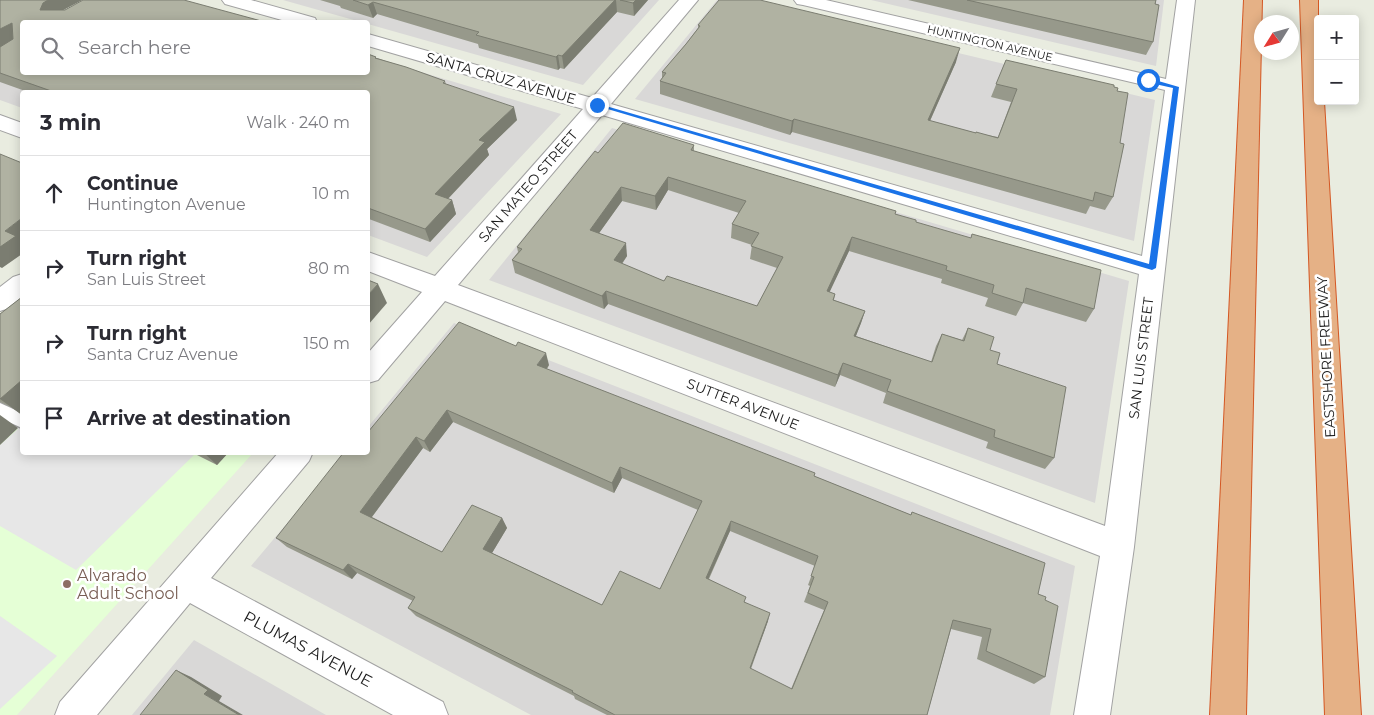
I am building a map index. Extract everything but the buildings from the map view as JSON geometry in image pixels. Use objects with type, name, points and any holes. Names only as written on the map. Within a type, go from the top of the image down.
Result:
[{"type":"highway","points":[[1228,715],[1253,0]]},
{"type":"highway","name":"EASTSHORE FREEWAY","points":[[1308,0],[1343,715]]},
{"type":"street","points":[[231,0],[301,20]]},
{"type":"street","name":"SAN MATEO STREET","points":[[370,370],[689,0]]},
{"type":"street","name":"HUNTINGTON AVENUE","points":[[803,0],[1176,87]]},
{"type":"street","name":"SAN LUIS STREET","points":[[1092,715],[1118,547],[1186,0]]},
{"type":"street","name":"SANTA CRUZ AVENUE","points":[[370,41],[597,105],[1152,268]]},
{"type":"street","points":[[0,122],[20,130]]},
{"type":"street","name":"SUTTER AVENUE","points":[[370,262],[1118,547]]},
{"type":"street","points":[[0,301],[20,286]]},
{"type":"street","points":[[73,715],[295,455]]},
{"type":"street","name":"PLUMAS AVENUE","points":[[186,583],[430,715]]},
{"type":"lane","points":[[0,410],[20,420]]},
{"type":"shaded area","points":[[283,0],[659,0],[583,85],[370,25],[370,20],[354,20]]},
{"type":"shaded area","points":[[717,0],[736,0],[1155,100],[1134,241],[635,99]]},
{"type":"shaded area","points":[[871,0],[1164,0],[1156,66]]},
{"type":"shaded area","points":[[370,57],[561,114],[427,257],[370,236],[370,90],[20,90],[20,107],[0,100],[0,73],[20,73],[20,75],[370,75]]},
{"type":"shaded area","points":[[612,128],[1129,281],[1095,503],[489,280]]},
{"type":"shaded area","name":"Alvarado Adult School","points":[[20,314],[20,455],[251,455],[17,715],[0,715],[0,329]]},
{"type":"shaded area","points":[[454,323],[1075,566],[1050,715],[531,715],[251,566],[344,455],[370,455],[370,425]]},
{"type":"shaded area","points":[[20,420],[20,455],[194,455],[76,570],[0,526],[0,445],[18,429],[14,426]]},
{"type":"shaded area","points":[[0,616],[57,656],[0,709]]},
{"type":"shaded area","points":[[194,640],[326,715],[132,715]]},
{"type":"place","name":"Alvarado Adult School","points":[[67,584]]},
{"type":"route","points":[[597,105],[1152,268],[1176,87],[1148,80]]}]
